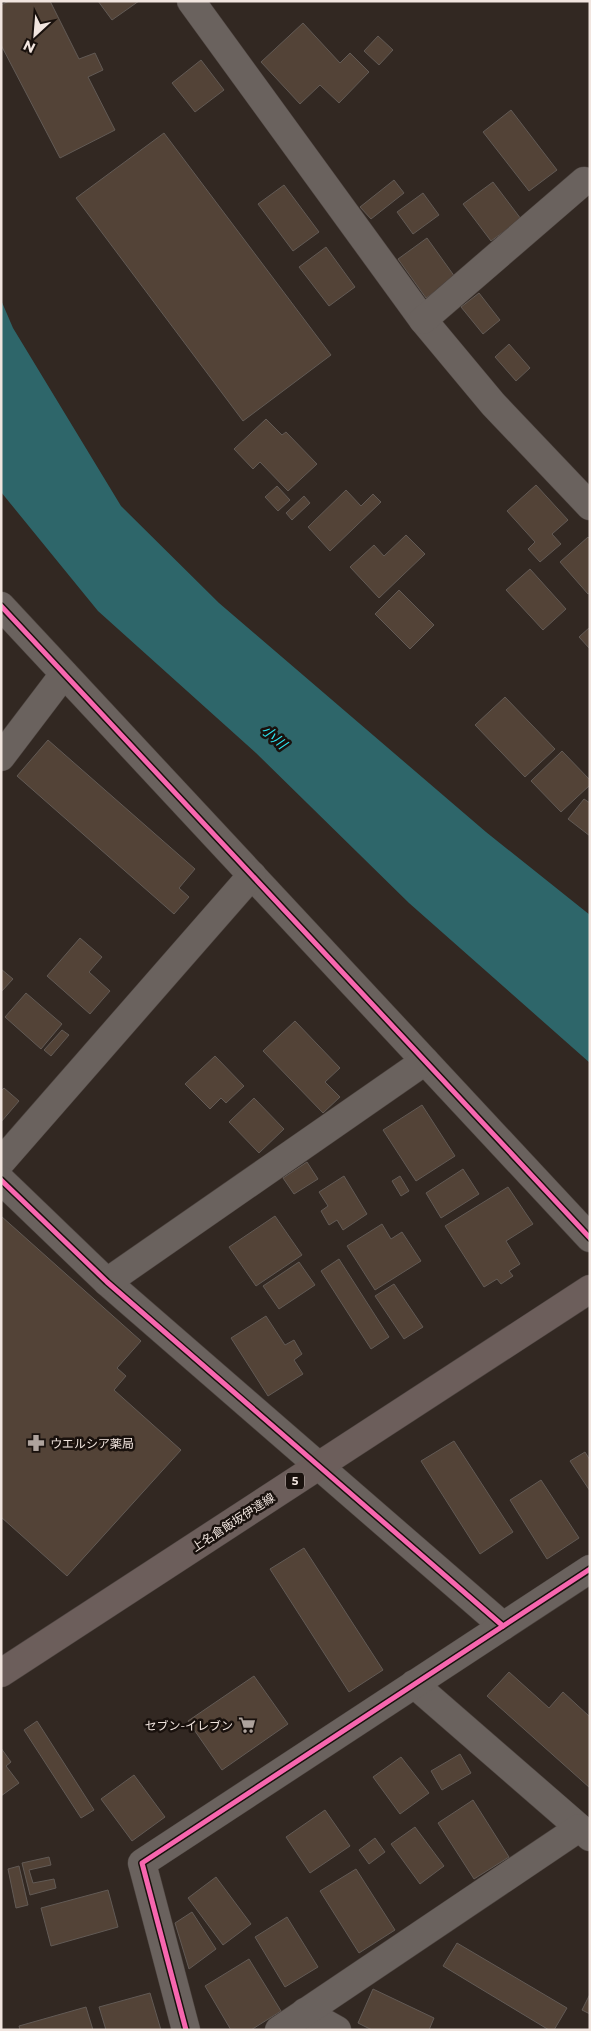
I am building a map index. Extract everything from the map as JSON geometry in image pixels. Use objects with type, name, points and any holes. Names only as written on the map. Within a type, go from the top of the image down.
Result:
[{"type":"main road","name":"上名倉飯坂伊達線","points":[[1,1673],[590,1289]]},
{"type":"street","points":[[192,1],[423,320],[493,404],[590,506]]},
{"type":"street","points":[[423,320],[584,181]]},
{"type":"street","points":[[1,606],[590,1238]]},
{"type":"street","points":[[1,756],[64,674]]},
{"type":"street","points":[[1,1162],[252,875]]},
{"type":"street","points":[[107,1282],[425,1061]]},
{"type":"street","points":[[1,1180],[107,1282],[503,1626]]},
{"type":"street","points":[[186,2030],[142,1863],[590,1569]]},
{"type":"street","points":[[279,2030],[584,1832],[414,1684]]},
{"type":"street","points":[[305,2012],[338,2030]]},
{"type":"water","name":"小川","points":[[1,300],[13,328],[121,506],[219,603],[486,832],[590,915],[590,1063],[409,903],[256,753],[98,611],[1,492]]},
{"type":"building","points":[[9,1],[50,1],[79,59],[95,53],[103,70],[88,77],[115,130],[60,158],[1,45],[1,5]]},
{"type":"building","points":[[98,1],[139,1],[112,20]]},
{"type":"building","points":[[303,23],[340,63],[350,53],[369,72],[339,103],[320,85],[300,104],[261,62]]},
{"type":"building","points":[[378,36],[393,50],[379,65],[364,51]]},
{"type":"building","points":[[201,60],[224,90],[195,112],[172,83]]},
{"type":"building","points":[[511,110],[557,170],[529,191],[483,132]]},
{"type":"building","points":[[164,133],[331,355],[243,421],[76,198]]},
{"type":"building","points":[[394,180],[404,193],[371,219],[360,207]]},
{"type":"building","points":[[493,182],[521,219],[491,241],[463,204]]},
{"type":"building","points":[[284,185],[319,232],[293,251],[258,204]]},
{"type":"building","points":[[423,193],[439,215],[413,234],[397,212]]},
{"type":"building","points":[[427,238],[455,277],[426,298],[398,259]]},
{"type":"building","points":[[326,247],[355,287],[329,306],[299,267]]},
{"type":"building","points":[[479,293],[500,320],[483,334],[461,307]]},
{"type":"building","points":[[509,344],[530,368],[516,381],[495,357]]},
{"type":"building","points":[[266,419],[282,435],[286,432],[317,464],[288,491],[260,462],[253,469],[234,449]]},
{"type":"building","points":[[536,485],[568,520],[552,534],[561,544],[540,562],[528,549],[535,542],[507,511]]},
{"type":"building","points":[[277,486],[290,500],[278,511],[265,497]]},
{"type":"building","points":[[346,490],[361,506],[373,494],[381,502],[330,551],[308,527]]},
{"type":"building","points":[[304,496],[310,503],[292,520],[286,513]]},
{"type":"building","points":[[406,535],[425,554],[379,598],[350,567],[374,545],[384,556]]},
{"type":"building","points":[[588,537],[590,539],[590,593],[588,594],[560,562]]},
{"type":"building","points":[[530,569],[566,609],[543,630],[506,590]]},
{"type":"building","points":[[399,590],[434,625],[410,649],[375,614]]},
{"type":"building","points":[[590,627],[590,649],[579,637]]},
{"type":"building","points":[[505,697],[555,749],[525,777],[475,725]]},
{"type":"building","points":[[48,740],[195,869],[179,888],[189,897],[174,914],[17,776]]},
{"type":"building","points":[[562,751],[590,780],[590,785],[561,812],[531,781]]},
{"type":"building","points":[[584,799],[590,803],[590,836],[568,819]]},
{"type":"building","points":[[80,938],[102,957],[89,972],[110,991],[90,1014],[47,976]]},
{"type":"building","points":[[1,969],[13,979],[1,992]]},
{"type":"building","points":[[26,993],[62,1024],[41,1049],[5,1017]]},
{"type":"building","points":[[295,1021],[340,1068],[325,1082],[340,1097],[323,1113],[263,1051]]},
{"type":"building","points":[[62,1030],[69,1035],[51,1056],[44,1050]]},
{"type":"building","points":[[215,1056],[244,1086],[226,1103],[221,1098],[210,1109],[185,1084]]},
{"type":"building","points":[[4,1088],[19,1101],[1,1122],[1,1091]]},
{"type":"building","points":[[254,1098],[284,1129],[259,1153],[229,1122]]},
{"type":"building","points":[[422,1105],[455,1156],[416,1181],[383,1130]]},
{"type":"building","points":[[307,1162],[318,1179],[294,1194],[283,1178]]},
{"type":"building","points":[[463,1169],[479,1194],[441,1218],[426,1193]]},
{"type":"building","points":[[344,1176],[367,1214],[343,1230],[337,1220],[329,1225],[321,1211],[328,1206],[319,1192]]},
{"type":"building","points":[[400,1176],[409,1191],[401,1196],[392,1181]]},
{"type":"building","points":[[508,1187],[533,1224],[506,1241],[520,1264],[509,1271],[513,1276],[501,1284],[497,1279],[484,1287],[445,1226]]},
{"type":"building","points":[[1,1216],[141,1341],[117,1368],[126,1376],[114,1390],[181,1450],[67,1576],[1,1517]]},
{"type":"building","points":[[275,1216],[302,1255],[256,1286],[229,1247]]},
{"type":"building","points":[[382,1224],[391,1239],[402,1232],[421,1261],[375,1290],[347,1246]]},
{"type":"building","points":[[339,1259],[389,1337],[371,1349],[321,1271]]},
{"type":"building","points":[[299,1262],[315,1285],[279,1309],[263,1286]]},
{"type":"building","points":[[394,1284],[423,1327],[404,1339],[375,1296]]},
{"type":"building","points":[[266,1316],[285,1345],[294,1340],[302,1354],[294,1360],[303,1374],[268,1396],[231,1338]]},
{"type":"building","points":[[454,1441],[513,1532],[480,1554],[421,1461]]},
{"type":"building","points":[[585,1452],[590,1460],[590,1491],[570,1461]]},
{"type":"building","points":[[541,1480],[579,1538],[547,1559],[510,1500]]},
{"type":"building","points":[[304,1548],[383,1670],[349,1692],[270,1569]]},
{"type":"building","points":[[509,1672],[549,1708],[563,1692],[590,1717],[590,1788],[487,1696]]},
{"type":"building","points":[[254,1676],[288,1724],[222,1770],[188,1721]]},
{"type":"building","points":[[37,1721],[94,1810],[81,1818],[24,1730]]},
{"type":"building","points":[[1,1748],[11,1762],[6,1766],[19,1783],[1,1796]]},
{"type":"building","points":[[460,1754],[471,1773],[442,1790],[431,1771]]},
{"type":"building","points":[[401,1757],[429,1793],[400,1814],[373,1777]]},
{"type":"building","points":[[134,1775],[165,1817],[132,1841],[101,1799]]},
{"type":"building","points":[[473,1800],[509,1857],[474,1879],[438,1823]]},
{"type":"building","points":[[325,1810],[350,1846],[310,1873],[286,1837]]},
{"type":"building","points":[[415,1827],[444,1866],[420,1884],[391,1844]]},
{"type":"building","points":[[375,1838],[385,1852],[369,1864],[359,1850]]},
{"type":"building","points":[[49,1857],[51,1865],[29,1870],[33,1883],[54,1879],[56,1888],[30,1895],[22,1863]]},
{"type":"building","points":[[19,1866],[28,1905],[16,1908],[8,1869]]},
{"type":"building","points":[[356,1869],[395,1930],[359,1953],[320,1891]]},
{"type":"building","points":[[216,1877],[251,1924],[223,1945],[188,1898]]},
{"type":"building","points":[[108,1890],[118,1927],[51,1946],[41,1908]]},
{"type":"building","points":[[192,1912],[216,1949],[189,1969],[175,1923]]},
{"type":"building","points":[[287,1917],[318,1967],[285,1987],[255,1937]]},
{"type":"building","points":[[457,1943],[567,2008],[554,2030],[549,2030],[443,1966]]},
{"type":"building","points":[[249,1959],[281,2011],[251,2030],[231,2030],[205,1986]]},
{"type":"building","points":[[373,1989],[434,2018],[429,2030],[372,2030],[358,2023]]},
{"type":"building","points":[[150,1993],[161,2030],[106,2030],[99,2007]]},
{"type":"building","points":[[590,1994],[590,2014],[582,2010]]},
{"type":"building","points":[[86,2007],[93,2030],[20,2030],[19,2026]]},
{"type":"cycle path","points":[[1,606],[590,1238]]},
{"type":"cycle path","points":[[1,1180],[107,1282],[503,1626]]},
{"type":"cycle path","points":[[186,2030],[142,1863],[590,1569]]},
{"type":"place","name":"ウエルシア薬局","points":[[36,1443]]},
{"type":"place","name":"セブン-イレブン","points":[[247,1725]]}]
